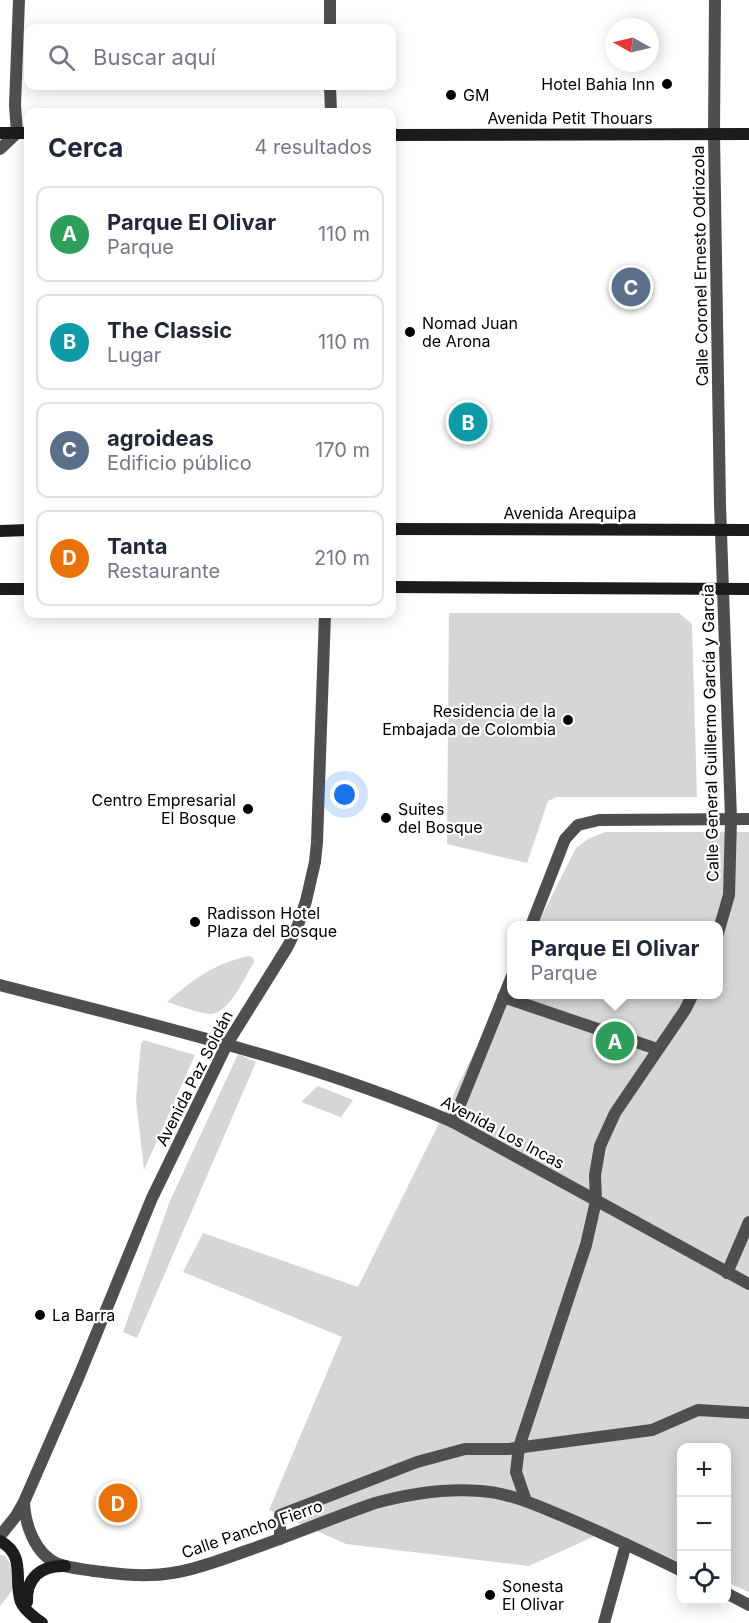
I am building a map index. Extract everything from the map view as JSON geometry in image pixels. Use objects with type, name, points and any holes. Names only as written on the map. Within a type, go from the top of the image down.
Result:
[{"type":"main road","points":[[0,133],[23,133]]},
{"type":"main road","name":"Avenida Petit Thouars","points":[[396,135],[749,134]]},
{"type":"main road","points":[[0,531],[24,530]]},
{"type":"main road","name":"Avenida Arequipa","points":[[396,530],[749,530]]},
{"type":"main road","points":[[396,587],[749,589]]},
{"type":"main road","points":[[0,589],[24,589]]},
{"type":"main road","points":[[0,1541],[11,1550],[16,1559],[21,1601],[29,1612],[42,1623]]},
{"type":"main road","points":[[29,1612],[27,1591],[32,1578],[45,1568],[65,1566]]},
{"type":"street","points":[[0,149],[23,133],[15,105],[19,0]]},
{"type":"street","points":[[330,0],[330,24]]},
{"type":"street","name":"Calle Coronel Ernesto Odriozola","points":[[715,0],[714,134],[722,531]]},
{"type":"street","points":[[330,90],[331,108]]},
{"type":"street","name":"Calle General Guillermo García y García","points":[[721,921],[729,894],[731,819],[722,531]]},
{"type":"street","name":"Avenida Paz Soldán","points":[[0,1536],[24,1502],[152,1198],[227,1044],[288,946],[306,902],[315,862],[325,618]]},
{"type":"street","points":[[533,921],[565,839],[578,825],[599,820],[749,819]]},
{"type":"street","name":"Avenida Los Incas","points":[[0,985],[227,1044],[387,1096],[453,1122],[749,1284]]},
{"type":"street","points":[[453,1122],[507,988]]},
{"type":"street","points":[[503,997],[507,998]]},
{"type":"street","points":[[509,999],[657,1049]]},
{"type":"street","points":[[526,1501],[516,1472],[519,1447],[586,1245],[596,1201],[597,1159],[606,1131],[615,1113],[690,999]]},
{"type":"street","points":[[727,1273],[749,1222]]},
{"type":"street","points":[[280,1539],[280,1515],[417,1462],[465,1449],[508,1449],[652,1430],[698,1410],[749,1413]]},
{"type":"street","name":"Calle Pancho Fierro","points":[[24,1502],[27,1523],[35,1542],[50,1559],[65,1566],[112,1573],[150,1575],[190,1570],[391,1498],[454,1490],[481,1491],[526,1501],[626,1544],[677,1569]]},
{"type":"street","points":[[604,1623],[626,1544]]},
{"type":"street","points":[[731,1596],[749,1605]]},
{"type":"shaded area","points":[[449,613],[679,613],[692,624],[697,797],[557,797],[548,801],[527,863],[447,844]]},
{"type":"shaded area","points":[[605,832],[749,832],[749,1592],[731,1584],[731,1443],[677,1443],[677,1561],[608,1530],[529,1566],[346,1544],[269,1510],[342,1337],[183,1272],[203,1233],[358,1287],[507,986],[507,999],[723,999],[723,921],[539,921],[576,848],[588,839]]},
{"type":"shaded area","points":[[249,956],[254,962],[241,986],[223,1009],[216,1013],[204,1013],[167,1002],[205,973],[225,963]]},
{"type":"shaded area","points":[[143,1040],[195,1055],[144,1170],[136,1099]]},
{"type":"shaded area","points":[[238,1054],[256,1062],[137,1338],[123,1332],[170,1201]]},
{"type":"shaded area","points":[[318,1086],[353,1100],[341,1117],[301,1102]]},
{"type":"shaded area","points":[[0,1555],[5,1556],[14,1571],[16,1582],[0,1606]]},
{"type":"place","name":"Hotel Bahia Inn","points":[[667,84]]},
{"type":"place","name":"GM","points":[[451,95]]},
{"type":"place","name":"agroideas","points":[[631,287]]},
{"type":"place","name":"Nomad Juan de Arona","points":[[410,332]]},
{"type":"place","name":"The Classic","points":[[468,422]]},
{"type":"place","name":"Residencia de la Embajada de Colombia","points":[[568,720]]},
{"type":"place","name":"Centro Empresarial El Bosque","points":[[248,809]]},
{"type":"place","name":"Suites del Bosque","points":[[386,818]]},
{"type":"place","name":"Radisson Hotel Plaza del Bosque","points":[[195,922]]},
{"type":"place","name":"Parque El Olivar","points":[[615,1041]]},
{"type":"place","name":"La Barra","points":[[40,1315]]},
{"type":"place","name":"Tanta","points":[[118,1503]]},
{"type":"place","name":"Sonesta El Olivar","points":[[490,1595]]}]
